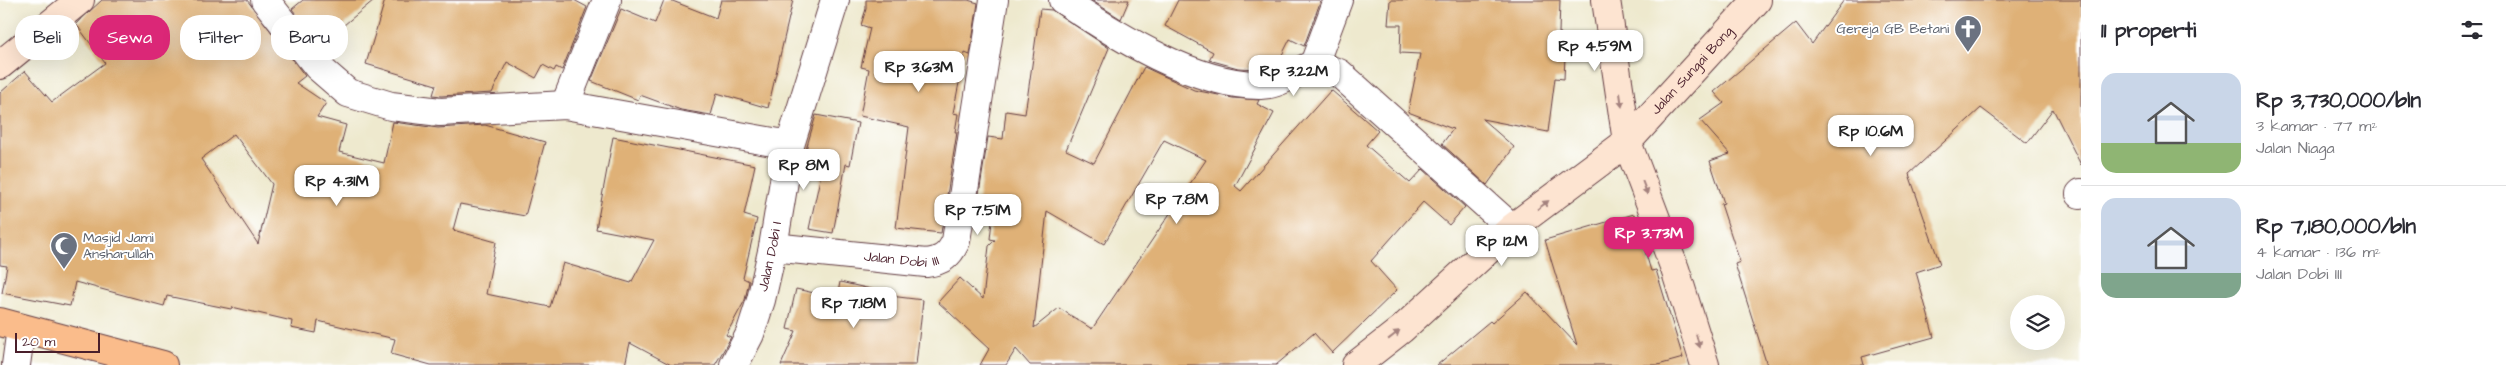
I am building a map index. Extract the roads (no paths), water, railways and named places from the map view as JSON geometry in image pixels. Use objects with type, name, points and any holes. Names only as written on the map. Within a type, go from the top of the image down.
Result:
[{"type":"main road","points":[[10,325],[162,365]]},
{"type":"street","points":[[0,65],[80,0]]},
{"type":"street","points":[[265,0],[318,67],[348,93],[391,106],[440,112],[565,105],[790,145]]},
{"type":"street","points":[[565,105],[607,0]]},
{"type":"street","name":"Jalan Dobi I","points":[[734,365],[750,334],[761,300],[773,247],[790,145],[835,0]]},
{"type":"street","name":"Jalan Dobi III","points":[[773,247],[926,264],[940,261],[951,252],[956,241],[994,0]]},
{"type":"street","points":[[1063,0],[1122,38],[1162,58],[1209,76],[1237,83],[1262,86],[1282,80],[1314,64],[1338,0]]},
{"type":"street","points":[[1606,0],[1627,142],[1675,269],[1705,365]]},
{"type":"street","name":"Jalan Sungai Bong","points":[[1356,365],[1402,328],[1512,228],[1627,142],[1757,0]]},
{"type":"street","points":[[1314,64],[1339,73],[1512,228]]},
{"type":"street","points":[[10,325],[16,365]]},
{"type":"place","name":"Gereja GB Betani","points":[[1968,53]]},
{"type":"place","name":"Masjid Jami Ansharullah","points":[[64,270]]}]
